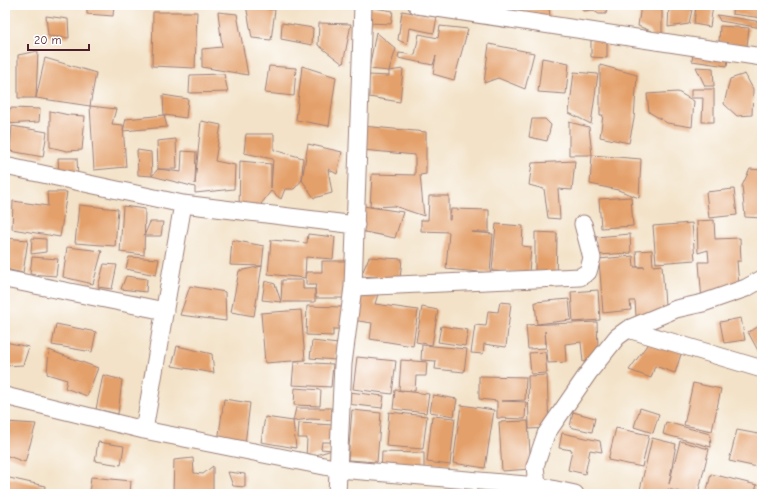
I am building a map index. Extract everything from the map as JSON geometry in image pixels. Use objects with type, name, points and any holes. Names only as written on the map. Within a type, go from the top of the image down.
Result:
[{"type":"street","points":[[337,494],[342,364],[353,287],[363,5]]},
{"type":"street","points":[[417,5],[762,57]]},
{"type":"street","points":[[5,166],[184,204],[356,225]]},
{"type":"street","points":[[144,430],[184,204]]},
{"type":"street","points":[[353,287],[580,277],[588,272],[592,258],[583,224]]},
{"type":"street","points":[[5,279],[165,311]]},
{"type":"street","points":[[538,490],[535,466],[546,434],[589,372],[618,337],[628,329],[676,309],[703,303],[746,288],[762,279]]},
{"type":"street","points":[[628,329],[762,369]]},
{"type":"street","points":[[5,396],[144,430],[338,469],[575,494]]},
{"type":"building","points":[[87,5],[114,5],[113,16],[87,14]]},
{"type":"building","points":[[246,5],[275,10],[271,40],[252,38]]},
{"type":"building","points":[[519,5],[549,5],[550,20],[519,13]]},
{"type":"building","points":[[579,5],[607,5],[606,14],[599,14],[592,10],[583,11]]},
{"type":"building","points":[[641,5],[662,5],[662,39],[651,39],[651,31],[638,26]]},
{"type":"building","points":[[669,5],[693,5],[689,24],[668,27]]},
{"type":"building","points":[[696,5],[713,5],[710,27],[694,24]]},
{"type":"building","points":[[733,5],[762,5],[762,18],[732,14]]},
{"type":"building","points":[[368,7],[393,11],[391,24],[369,23]]},
{"type":"building","points":[[402,11],[437,17],[434,33],[409,28],[407,44],[398,40]]},
{"type":"building","points":[[153,12],[197,12],[195,68],[152,66]]},
{"type":"building","points":[[218,12],[237,14],[248,75],[202,67],[202,49],[222,47]]},
{"type":"building","points":[[717,15],[762,22],[762,28],[720,21]]},
{"type":"building","points":[[46,16],[68,19],[69,38],[48,36]]},
{"type":"building","points":[[282,23],[313,28],[312,45],[281,39]]},
{"type":"building","points":[[319,23],[351,24],[343,64],[318,45]]},
{"type":"building","points":[[440,26],[468,29],[454,80],[433,74],[436,56],[433,65],[398,58],[399,53],[415,55],[419,34],[438,38]]},
{"type":"building","points":[[720,26],[749,28],[747,46],[719,42]]},
{"type":"building","points":[[376,32],[396,49],[389,71],[369,69]]},
{"type":"building","points":[[591,39],[607,40],[607,58],[591,57]]},
{"type":"building","points":[[489,44],[534,53],[525,89],[498,78],[484,83]]},
{"type":"building","points":[[38,51],[36,98],[18,98],[18,55]]},
{"type":"building","points":[[693,53],[728,59],[727,66],[692,61]]},
{"type":"building","points":[[45,58],[96,73],[90,106],[36,98]]},
{"type":"building","points":[[542,58],[569,63],[566,94],[538,92]]},
{"type":"building","points":[[600,65],[637,75],[634,119],[629,143],[600,137],[603,115],[600,115]]},
{"type":"building","points":[[269,66],[296,68],[294,96],[265,93]]},
{"type":"building","points":[[302,66],[336,77],[329,126],[296,120]]},
{"type":"building","points":[[696,67],[713,68],[714,86],[705,86]]},
{"type":"building","points":[[403,69],[400,102],[369,97],[368,75],[389,76],[389,71]]},
{"type":"building","points":[[574,72],[598,74],[591,124],[569,113]]},
{"type":"building","points":[[224,74],[228,92],[189,93],[190,75]]},
{"type":"building","points":[[745,74],[753,89],[752,115],[737,116],[724,104],[730,79]]},
{"type":"building","points":[[691,89],[714,89],[714,122],[702,122],[703,98],[691,98]]},
{"type":"building","points":[[678,92],[694,101],[692,127],[667,123],[649,112],[647,94]]},
{"type":"building","points":[[163,95],[188,99],[186,118],[164,115]]},
{"type":"building","points":[[90,106],[116,109],[112,124],[123,125],[126,167],[94,170]]},
{"type":"building","points":[[10,108],[40,109],[39,122],[6,124]]},
{"type":"building","points":[[50,111],[69,115],[85,116],[82,150],[67,151],[50,147]]},
{"type":"building","points":[[164,115],[167,127],[123,131],[126,119]]},
{"type":"building","points":[[532,119],[545,119],[551,125],[547,141],[529,137]]},
{"type":"building","points":[[201,121],[221,125],[215,161],[235,165],[234,189],[195,193],[195,187],[152,176],[158,169],[181,172],[182,151],[196,152],[195,184]]},
{"type":"building","points":[[569,122],[589,127],[592,155],[569,155]]},
{"type":"building","points":[[12,126],[47,132],[43,157],[10,151]]},
{"type":"building","points":[[362,126],[426,132],[426,174],[420,175],[424,216],[394,206],[370,207],[372,174],[415,175],[415,155],[363,150]]},
{"type":"building","points":[[246,134],[274,134],[274,150],[303,158],[302,180],[294,189],[285,189],[281,199],[271,191],[258,208],[239,209],[240,161],[271,164],[271,188],[273,159],[244,153]]},
{"type":"building","points":[[176,139],[177,169],[158,169],[157,141]]},
{"type":"building","points":[[308,144],[342,152],[337,174],[328,169],[332,193],[314,198],[302,180]]},
{"type":"building","points":[[137,150],[151,152],[152,176],[138,175]]},
{"type":"building","points":[[592,155],[641,159],[639,198],[618,190],[590,184]]},
{"type":"building","points":[[58,158],[77,158],[78,178],[59,174]]},
{"type":"building","points":[[575,161],[572,190],[558,189],[560,219],[548,218],[544,189],[529,185],[532,163]]},
{"type":"building","points":[[750,169],[762,170],[762,218],[745,217],[742,186]]},
{"type":"building","points":[[734,189],[737,215],[709,218],[706,192]]},
{"type":"building","points":[[47,192],[67,192],[60,237],[12,229],[13,201],[48,206]]},
{"type":"building","points":[[429,196],[449,196],[449,220],[451,209],[489,210],[489,232],[471,232],[493,234],[490,273],[446,269],[449,232],[421,231],[421,220],[428,220]]},
{"type":"building","points":[[631,197],[633,226],[601,228],[599,199]]},
{"type":"building","points":[[79,205],[118,209],[115,246],[75,243]]},
{"type":"building","points":[[123,206],[145,209],[144,255],[120,252]]},
{"type":"building","points":[[363,206],[403,212],[395,238],[360,231]]},
{"type":"building","points":[[714,220],[715,239],[740,238],[741,261],[737,261],[740,299],[702,302],[699,262],[709,262],[708,250],[698,253],[697,221]]},
{"type":"building","points":[[150,222],[163,222],[161,236],[144,236]]},
{"type":"building","points":[[692,223],[695,260],[656,263],[653,226]]},
{"type":"building","points":[[496,224],[523,226],[522,246],[531,247],[529,273],[492,271]]},
{"type":"building","points":[[535,232],[557,233],[556,285],[535,285]]},
{"type":"building","points":[[308,234],[335,237],[333,259],[306,257],[305,278],[268,274],[271,240],[307,243]]},
{"type":"building","points":[[630,234],[631,253],[597,255],[596,237]]},
{"type":"building","points":[[5,238],[28,240],[23,273],[5,269]]},
{"type":"building","points":[[32,238],[46,239],[46,252],[31,254]]},
{"type":"building","points":[[232,240],[264,246],[262,266],[230,265]]},
{"type":"building","points":[[67,247],[102,251],[93,284],[63,277]]},
{"type":"building","points":[[652,250],[653,266],[662,265],[666,318],[637,330],[635,301],[630,301],[631,310],[603,313],[599,259],[633,256],[634,267],[637,267],[636,251]]},
{"type":"building","points":[[32,257],[58,259],[56,276],[30,274]]},
{"type":"building","points":[[129,257],[159,259],[156,275],[126,269]]},
{"type":"building","points":[[369,257],[402,259],[400,279],[361,276]]},
{"type":"building","points":[[322,261],[347,261],[346,298],[316,298],[316,285],[306,285],[306,272],[322,272]]},
{"type":"building","points":[[104,264],[117,265],[112,289],[98,287]]},
{"type":"building","points":[[262,266],[254,316],[231,312],[239,271]]},
{"type":"building","points":[[126,276],[147,279],[146,292],[121,289]]},
{"type":"building","points":[[282,280],[303,280],[303,289],[315,289],[315,302],[281,302]]},
{"type":"building","points":[[265,281],[275,284],[281,302],[262,300]]},
{"type":"building","points":[[190,286],[225,292],[226,321],[180,315]]},
{"type":"building","points":[[357,290],[378,294],[375,304],[418,310],[413,346],[370,339],[372,323],[352,320]]},
{"type":"building","points":[[598,290],[600,320],[573,322],[571,292]]},
{"type":"building","points":[[569,299],[571,320],[537,324],[535,302]]},
{"type":"building","points":[[500,302],[511,303],[506,347],[484,344],[483,354],[471,353],[475,325],[486,326],[488,311],[498,312]]},
{"type":"building","points":[[307,306],[343,307],[342,329],[333,329],[333,336],[306,335]]},
{"type":"building","points":[[422,307],[438,310],[432,345],[416,342]]},
{"type":"building","points":[[301,310],[305,360],[265,363],[261,313]]},
{"type":"building","points":[[741,318],[745,340],[724,343],[720,322]]},
{"type":"building","points":[[597,322],[598,349],[593,360],[583,362],[581,342],[565,344],[566,362],[548,363],[545,331],[546,348],[528,349],[526,325]]},
{"type":"building","points":[[56,324],[96,332],[92,352],[52,345]]},
{"type":"building","points":[[762,325],[762,358],[748,332]]},
{"type":"building","points":[[441,326],[468,330],[465,346],[438,342]]},
{"type":"building","points":[[312,341],[338,344],[336,360],[310,358]]},
{"type":"building","points":[[650,341],[682,351],[675,373],[655,366],[651,378],[629,370]]},
{"type":"building","points":[[5,342],[29,347],[23,365],[5,366]]},
{"type":"building","points":[[422,345],[467,349],[464,372],[435,369],[436,361],[421,360]]},
{"type":"building","points":[[177,346],[212,354],[214,373],[172,366]]},
{"type":"building","points":[[49,350],[98,368],[87,396],[65,388],[67,380],[47,374]]},
{"type":"building","points":[[545,352],[547,373],[531,374],[529,353]]},
{"type":"building","points":[[357,357],[396,361],[392,394],[353,389]]},
{"type":"building","points":[[401,360],[427,362],[426,376],[416,376],[415,391],[399,390]]},
{"type":"building","points":[[294,362],[333,364],[331,387],[292,385]]},
{"type":"building","points":[[103,375],[122,380],[118,414],[96,409]]},
{"type":"building","points":[[547,375],[549,428],[529,429],[528,376]]},
{"type":"building","points":[[479,376],[526,377],[525,400],[501,401],[526,402],[525,419],[497,418],[497,401],[479,399]]},
{"type":"building","points":[[693,383],[721,389],[712,431],[684,425]]},
{"type":"building","points":[[295,388],[321,390],[320,406],[294,405]]},
{"type":"building","points":[[395,390],[429,394],[426,413],[393,409]]},
{"type":"building","points":[[349,392],[384,396],[382,408],[347,404]]},
{"type":"building","points":[[433,395],[457,399],[454,416],[430,412]]},
{"type":"building","points":[[224,399],[250,403],[245,444],[218,441]]},
{"type":"building","points":[[461,405],[494,410],[485,468],[453,463]]},
{"type":"building","points":[[296,408],[332,408],[332,420],[310,419],[293,421]]},
{"type":"building","points":[[640,408],[659,414],[653,433],[634,427]]},
{"type":"building","points":[[352,410],[381,413],[377,462],[348,460]]},
{"type":"building","points":[[389,412],[427,416],[423,449],[386,446]]},
{"type":"building","points":[[573,412],[595,418],[592,432],[570,427]]},
{"type":"building","points":[[432,416],[455,418],[450,465],[427,462]]},
{"type":"building","points":[[265,417],[293,421],[296,448],[261,442]]},
{"type":"building","points":[[761,419],[762,468],[729,461],[737,430],[758,434]]},
{"type":"building","points":[[528,421],[531,469],[502,471],[499,422]]},
{"type":"building","points":[[5,422],[36,424],[25,462],[5,455]]},
{"type":"building","points":[[666,422],[710,434],[711,447],[663,434]]},
{"type":"building","points":[[299,423],[333,425],[332,442],[322,442],[321,449],[332,450],[306,458],[307,438],[298,438]]},
{"type":"building","points":[[616,428],[649,435],[642,467],[608,460]]},
{"type":"building","points":[[562,433],[600,441],[602,452],[590,450],[585,474],[568,470],[572,450],[559,448]]},
{"type":"building","points":[[652,438],[676,444],[669,484],[680,441],[709,449],[698,494],[688,494],[668,489],[665,494],[639,494]]},
{"type":"building","points":[[98,442],[124,446],[121,465],[95,461]]},
{"type":"building","points":[[382,452],[424,453],[424,476],[381,475]]},
{"type":"building","points":[[193,458],[194,473],[203,474],[213,466],[213,494],[185,494],[173,492],[174,460]]},
{"type":"building","points":[[228,472],[245,474],[245,487],[233,486]]},
{"type":"building","points":[[711,474],[757,485],[754,494],[706,494]]},
{"type":"building","points":[[5,477],[45,486],[44,494],[5,494]]},
{"type":"building","points":[[91,477],[131,481],[130,494],[89,494]]},
{"type":"building","points":[[348,490],[373,493],[373,494],[347,494]]}]
